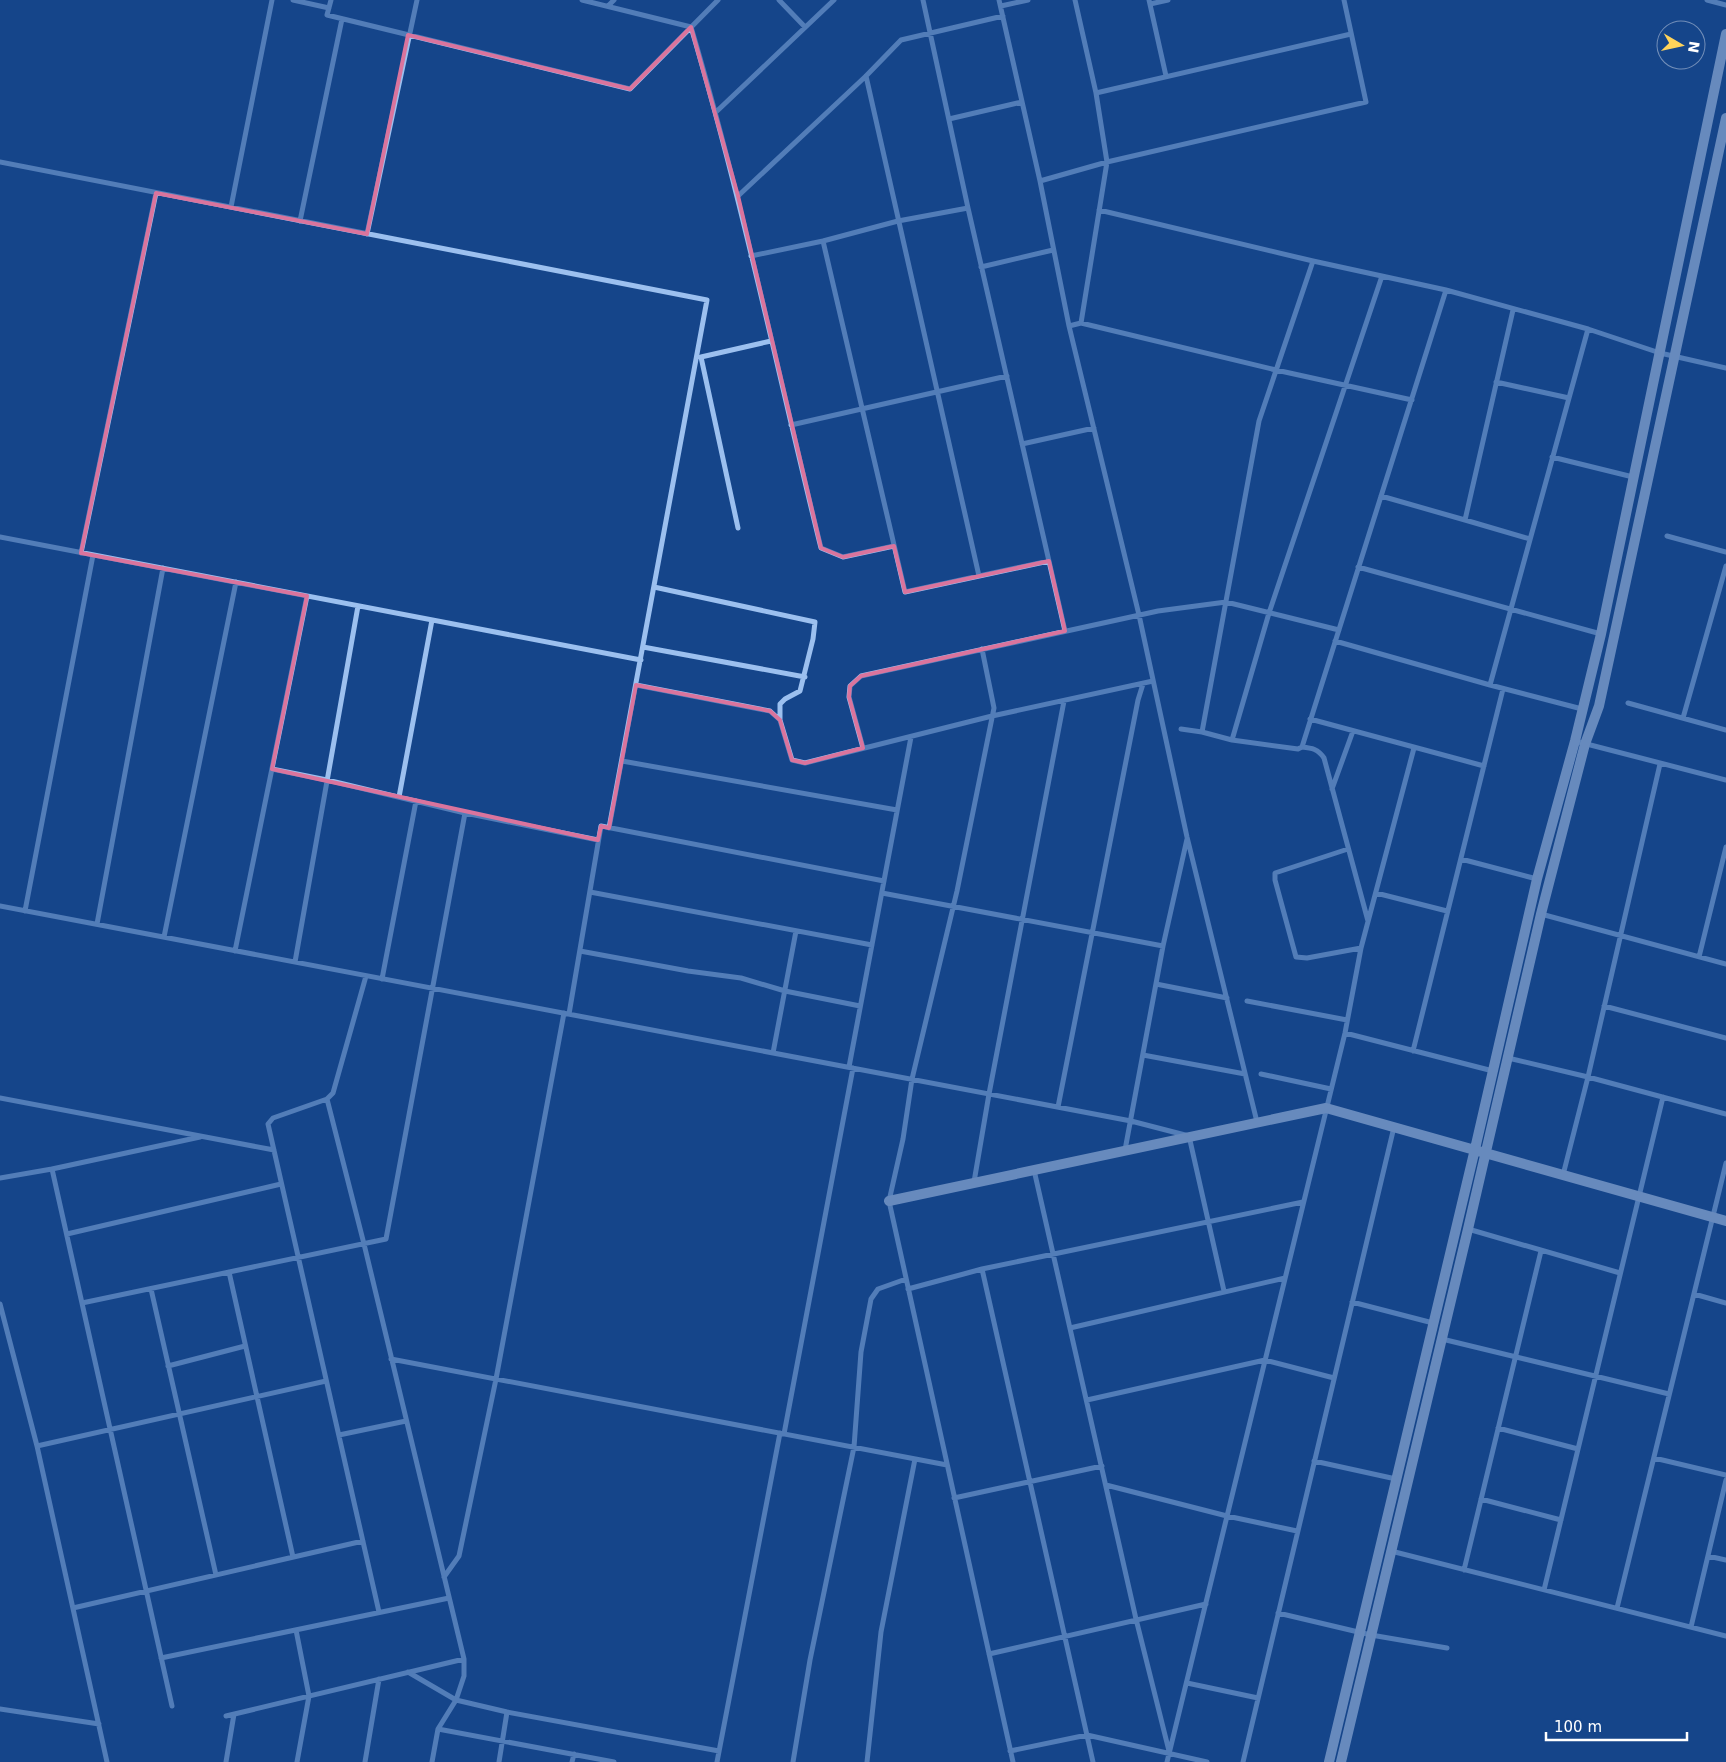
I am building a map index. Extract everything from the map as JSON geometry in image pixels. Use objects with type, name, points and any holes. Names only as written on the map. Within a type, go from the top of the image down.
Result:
[{"type":"street","points":[[231,207],[272,0]]},
{"type":"street","points":[[293,0],[329,8]]},
{"type":"street","points":[[331,0],[327,15],[630,89],[718,0]]},
{"type":"street","points":[[367,234],[417,0]]},
{"type":"street","points":[[582,0],[691,27]]},
{"type":"street","points":[[608,6],[614,0]]},
{"type":"street","points":[[779,0],[805,26]]},
{"type":"street","points":[[716,112],[834,0]]},
{"type":"street","points":[[922,0],[1065,631]]},
{"type":"street","points":[[1028,0],[1000,3],[1040,181],[1069,326],[1140,615],[1187,837],[1257,1122]]},
{"type":"street","points":[[1075,0],[1096,92],[1107,162],[1081,323]]},
{"type":"street","points":[[1166,76],[1149,2],[1168,0]]},
{"type":"street","points":[[1040,181],[1107,162],[1366,102],[1344,0]]},
{"type":"street","points":[[1707,0],[1726,5]]},
{"type":"street","points":[[738,196],[866,76],[901,40],[1003,16]]},
{"type":"street","points":[[300,221],[342,19]]},
{"type":"street","points":[[691,27],[738,196],[821,548],[843,557],[894,546]]},
{"type":"street","points":[[1096,92],[1351,34]]},
{"type":"street","points":[[1329,1762],[1433,1323],[1507,1058],[1541,914],[1580,742],[1583,710],[1601,634],[1726,34]]},
{"type":"street","points":[[866,76],[979,576]]},
{"type":"street","points":[[949,118],[1022,102]]},
{"type":"street","points":[[1341,1762],[1468,1230],[1493,1071],[1536,879],[1580,742],[1599,706],[1726,118]]},
{"type":"street","points":[[0,162],[708,300],[610,828]]},
{"type":"street","points":[[81,553],[156,193]]},
{"type":"street","points":[[751,256],[823,241],[898,221],[968,208]]},
{"type":"street","points":[[1099,210],[1313,261],[1446,290],[1513,310],[1588,329],[1660,353],[1726,368]]},
{"type":"street","points":[[823,241],[905,592],[1049,561]]},
{"type":"street","points":[[981,266],[1053,250]]},
{"type":"street","points":[[1202,732],[1259,422],[1313,261]]},
{"type":"street","points":[[1232,740],[1269,613],[1382,276]]},
{"type":"street","points":[[1302,747],[1446,290]]},
{"type":"street","points":[[1465,520],[1513,310]]},
{"type":"street","points":[[1069,326],[1081,323],[1276,370],[1412,400]]},
{"type":"street","points":[[1490,685],[1588,329]]},
{"type":"street","points":[[738,528],[701,357],[771,341]]},
{"type":"street","points":[[791,425],[1007,376]]},
{"type":"street","points":[[1496,382],[1569,398]]},
{"type":"street","points":[[1022,444],[1094,428]]},
{"type":"street","points":[[1552,457],[1634,477]]},
{"type":"street","points":[[1381,496],[1530,540]]},
{"type":"street","points":[[1667,536],[1726,552]]},
{"type":"street","points":[[0,539],[163,568],[641,660]]},
{"type":"street","points":[[25,911],[94,555]]},
{"type":"street","points":[[1683,718],[1726,566]]},
{"type":"street","points":[[97,924],[163,568]]},
{"type":"street","points":[[1358,568],[1601,634]]},
{"type":"street","points":[[164,937],[236,582]]},
{"type":"street","points":[[654,588],[815,622],[805,677],[800,692],[785,699],[780,704],[780,720],[792,760],[805,763],[992,716],[1153,681]]},
{"type":"street","points":[[235,951],[307,596]]},
{"type":"street","points":[[863,748],[849,697],[850,686],[861,676],[1158,610],[1226,602],[1339,630]]},
{"type":"street","points":[[295,962],[358,606]]},
{"type":"street","points":[[399,797],[432,620]]},
{"type":"street","points":[[1335,641],[1583,710]]},
{"type":"street","points":[[643,648],[805,677]]},
{"type":"street","points":[[982,649],[994,708],[953,906],[912,1080],[903,1139],[889,1201],[1012,1762]]},
{"type":"street","points":[[1058,1107],[1138,700],[1143,684]]},
{"type":"street","points":[[636,685],[770,711],[780,720]]},
{"type":"street","points":[[1413,1051],[1503,689]]},
{"type":"street","points":[[974,1183],[989,1094],[1064,701]]},
{"type":"street","points":[[1628,703],[1726,730]]},
{"type":"street","points":[[1310,719],[1484,766]]},
{"type":"street","points":[[1181,729],[1232,740],[1298,749],[1302,747],[1313,748],[1320,752],[1324,758],[1368,922]]},
{"type":"street","points":[[1332,789],[1353,731]]},
{"type":"street","points":[[717,1762],[782,1434],[911,737]]},
{"type":"street","points":[[1580,742],[1726,780]]},
{"type":"street","points":[[1167,1762],[1345,1033],[1361,948],[1414,748]]},
{"type":"street","points":[[622,761],[897,810]]},
{"type":"street","points":[[1563,1175],[1588,1077],[1660,764]]},
{"type":"street","points":[[272,770],[327,780],[465,813],[598,840]]},
{"type":"street","points":[[382,979],[416,801]]},
{"type":"street","points":[[82,1303],[386,1239],[465,813]]},
{"type":"street","points":[[444,1577],[460,1556],[580,951],[601,826],[884,881]]},
{"type":"street","points":[[1125,1150],[1163,946],[1187,837]]},
{"type":"street","points":[[1699,957],[1726,847]]},
{"type":"street","points":[[1348,849],[1275,873],[1275,880],[1296,957],[1307,958],[1361,948]]},
{"type":"street","points":[[1460,859],[1536,879]]},
{"type":"street","points":[[590,892],[872,945]]},
{"type":"street","points":[[882,893],[1163,946]]},
{"type":"street","points":[[1376,893],[1447,911]]},
{"type":"street","points":[[0,906],[1131,1121],[1189,1136]]},
{"type":"street","points":[[1541,914],[1726,964]]},
{"type":"street","points":[[773,1053],[796,931]]},
{"type":"street","points":[[580,951],[688,971],[741,978],[785,991],[860,1006]]},
{"type":"street","points":[[366,976],[333,1093],[327,1099],[273,1118],[268,1124],[379,1612]]},
{"type":"street","points":[[1156,984],[1226,998]]},
{"type":"street","points":[[1247,1001],[1347,1020]]},
{"type":"street","points":[[1604,1006],[1726,1038]]},
{"type":"street","points":[[1345,1033],[1493,1071]]},
{"type":"street","points":[[1143,1055],[1245,1074]]},
{"type":"street","points":[[1507,1058],[1588,1077],[1726,1114]]},
{"type":"street","points":[[1261,1074],[1331,1089]]},
{"type":"street","points":[[1544,1590],[1663,1097]]},
{"type":"street","points":[[0,1098],[274,1150]]},
{"type":"street","points":[[327,1099],[464,1659],[464,1676],[456,1700],[438,1729],[432,1762]]},
{"type":"street","points":[[889,1201],[1326,1108],[1726,1221]]},
{"type":"street","points":[[1242,1762],[1394,1127]]},
{"type":"street","points":[[1189,1136],[1224,1291]]},
{"type":"street","points":[[0,1178],[203,1137]]},
{"type":"street","points":[[1617,1608],[1726,1163]]},
{"type":"street","points":[[52,1169],[172,1706]]},
{"type":"street","points":[[1034,1170],[1136,1619],[1169,1753]]},
{"type":"street","points":[[67,1234],[282,1184]]},
{"type":"street","points":[[908,1289],[982,1269],[1303,1202]]},
{"type":"street","points":[[1468,1230],[1620,1273]]},
{"type":"street","points":[[1464,1570],[1541,1251]]},
{"type":"street","points":[[982,1269],[1093,1762]]},
{"type":"street","points":[[229,1272],[293,1557]]},
{"type":"street","points":[[792,1762],[810,1660],[854,1447],[861,1352],[870,1299],[878,1289],[906,1278]]},
{"type":"street","points":[[1070,1328],[1285,1278]]},
{"type":"street","points":[[151,1289],[216,1575]]},
{"type":"street","points":[[1694,1294],[1726,1303]]},
{"type":"street","points":[[1352,1302],[1433,1323]]},
{"type":"street","points":[[0,1304],[37,1446],[107,1762]]},
{"type":"street","points":[[1442,1339],[1669,1394]]},
{"type":"street","points":[[168,1366],[245,1346]]},
{"type":"street","points":[[391,1359],[947,1465]]},
{"type":"street","points":[[1087,1400],[1265,1360],[1334,1378]]},
{"type":"street","points":[[37,1446],[326,1381]]},
{"type":"street","points":[[339,1435],[406,1420]]},
{"type":"street","points":[[1498,1428],[1578,1449]]},
{"type":"street","points":[[867,1762],[881,1632],[915,1458]]},
{"type":"street","points":[[1654,1458],[1726,1475]]},
{"type":"street","points":[[1314,1461],[1396,1479]]},
{"type":"street","points":[[954,1498],[1102,1466]]},
{"type":"street","points":[[1690,1627],[1726,1480]]},
{"type":"street","points":[[1106,1485],[1227,1516],[1298,1531]]},
{"type":"street","points":[[1481,1499],[1561,1520]]},
{"type":"street","points":[[73,1608],[363,1541]]},
{"type":"street","points":[[1391,1551],[1726,1636]]},
{"type":"street","points":[[1708,1556],[1726,1560]]},
{"type":"street","points":[[161,1658],[449,1598]]},
{"type":"street","points":[[989,1654],[1206,1604]]},
{"type":"street","points":[[1278,1613],[1371,1635],[1447,1648]]},
{"type":"street","points":[[296,1630],[309,1696],[297,1762]]},
{"type":"street","points":[[226,1716],[464,1659]]},
{"type":"street","points":[[408,1672],[456,1700],[507,1712],[719,1750]]},
{"type":"street","points":[[365,1762],[379,1680]]},
{"type":"street","points":[[1187,1683],[1258,1698]]},
{"type":"street","points":[[0,1709],[99,1724]]},
{"type":"street","points":[[499,1762],[507,1712]]},
{"type":"street","points":[[226,1762],[234,1714]]},
{"type":"street","points":[[438,1729],[614,1762]]},
{"type":"street","points":[[1010,1751],[1087,1734],[1207,1762]]},
{"type":"street","points":[[572,1762],[574,1754]]},
{"type":"highlighted area","points":[[691,27],[738,196],[821,548],[843,557],[894,546],[905,592],[1049,561],[1065,631],[861,676],[850,686],[849,697],[863,748],[805,763],[792,760],[780,720],[770,711],[636,685],[609,828],[601,826],[598,840],[272,769],[307,596],[81,553],[156,193],[367,234],[408,35],[630,89]]}]
